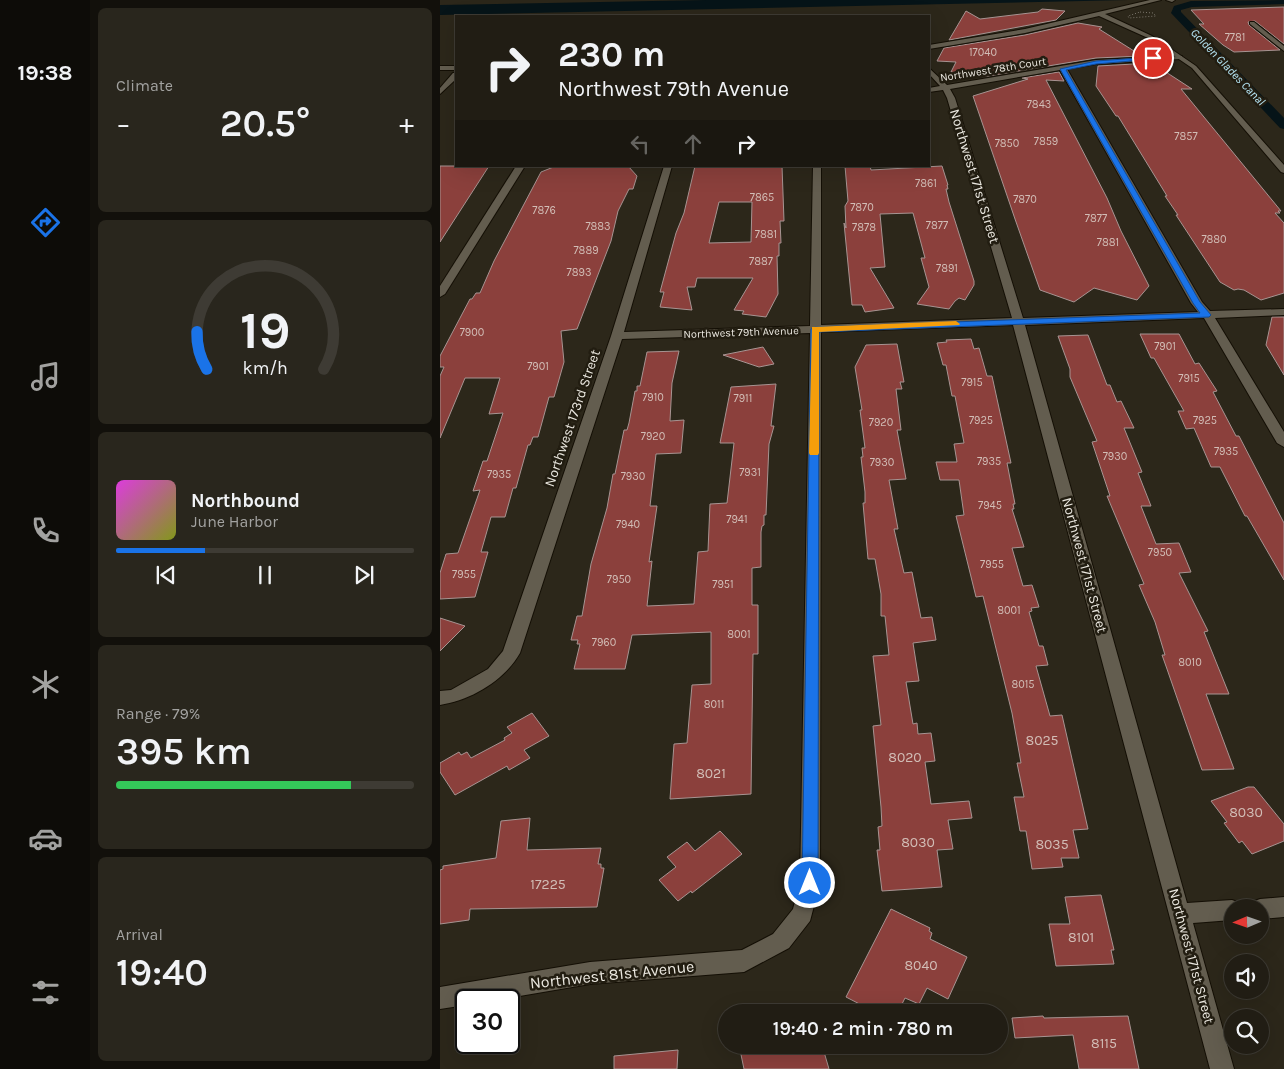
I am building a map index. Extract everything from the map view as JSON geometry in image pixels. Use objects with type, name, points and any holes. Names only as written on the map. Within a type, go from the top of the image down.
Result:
[{"type":"street","points":[[930,47],[1016,32],[1155,1],[1170,0]]},
{"type":"street","points":[[1100,14],[1150,37],[1194,67],[1284,170]]},
{"type":"street","points":[[1252,23],[1284,49]]},
{"type":"street","name":"Northwest 78th Court","points":[[930,90],[1096,62],[1180,57]]},
{"type":"street","points":[[440,68],[455,68]]},
{"type":"street","points":[[1063,69],[1197,303],[1215,325],[1284,443]]},
{"type":"street","name":"Northwest 171st Street","points":[[930,71],[946,88],[951,98],[1018,321],[1222,1069]]},
{"type":"street","points":[[440,92],[455,76]]},
{"type":"street","points":[[440,294],[520,167]]},
{"type":"street","name":"Northwest 173rd Street","points":[[440,698],[454,696],[494,674],[511,653],[617,336],[668,167]]},
{"type":"street","points":[[815,329],[817,167]]},
{"type":"street","name":"Northwest 79th Avenue","points":[[617,336],[1284,312]]},
{"type":"street","name":"Northwest 81st Avenue","points":[[440,998],[590,973],[744,961],[781,941],[802,914],[810,883],[815,329]]},
{"type":"street","points":[[1269,908],[1284,907]]},
{"type":"street","points":[[1181,914],[1224,911]]},
{"type":"shaded area","points":[[706,0],[1128,0],[440,15],[440,5]]},
{"type":"building","points":[[1284,7],[1284,44],[1255,21],[1248,22],[1249,25],[1280,50],[1234,52],[1199,24],[1204,24],[1191,10]]},
{"type":"building","points":[[1042,9],[1065,11],[1056,20],[949,40],[966,11],[980,19],[1038,12]]},
{"type":"building","points":[[1078,23],[1102,27],[1099,29],[1142,56],[1096,58],[988,76],[951,72],[956,62],[937,61],[944,48],[1025,35]]},
{"type":"building","points":[[1152,63],[1192,89],[1181,89],[1281,211],[1278,211],[1280,213],[1275,213],[1284,223],[1284,293],[1261,300],[1244,290],[1234,290],[1220,282],[1176,215],[1178,215],[1118,116],[1116,116],[1096,86],[1098,66]]},
{"type":"building","points":[[1059,72],[1064,81],[1046,80],[1107,198],[1121,231],[1149,286],[1137,300],[1094,288],[1074,302],[1040,290],[973,96],[1028,79],[1022,78]]},
{"type":"building","points":[[440,166],[488,167],[440,242]]},
{"type":"building","points":[[942,166],[948,185],[948,189],[946,189],[949,202],[974,281],[974,285],[965,300],[959,298],[949,309],[917,304],[929,287],[921,258],[925,258],[913,213],[880,214],[885,267],[870,268],[894,308],[865,312],[862,305],[852,305],[844,223],[846,228],[845,206],[848,201],[845,167],[870,167],[871,170]]},
{"type":"building","points":[[554,167],[629,167],[637,176],[633,189],[629,189],[618,211],[611,241],[577,329],[561,331],[564,362],[554,397],[549,397],[538,437],[533,437],[530,445],[528,445],[516,488],[513,488],[505,517],[491,517],[481,552],[488,552],[475,597],[440,599],[440,573],[446,554],[458,553],[480,490],[473,491],[483,461],[487,461],[503,413],[489,414],[500,378],[465,378],[440,438],[440,376],[444,367],[440,367],[440,356],[470,299],[476,293],[480,293],[494,261],[541,172]]},
{"type":"building","points":[[695,167],[782,167],[784,221],[780,221],[781,243],[779,243],[779,256],[777,256],[778,294],[766,317],[742,314],[744,311],[734,310],[753,278],[697,278],[695,287],[687,287],[692,310],[660,307],[664,292],[660,292],[676,233],[684,213]],"holes":[[[719,202],[752,202],[751,242],[709,243]]]},
{"type":"building","points":[[1272,317],[1284,317],[1284,375],[1266,345]]},
{"type":"building","points":[[1140,334],[1179,334],[1195,364],[1199,363],[1217,391],[1213,392],[1236,436],[1239,436],[1284,523],[1284,580],[1247,516],[1245,516],[1220,467],[1211,467],[1194,428],[1186,429],[1178,411],[1184,411],[1154,358],[1151,358]]},
{"type":"building","points":[[1088,335],[1107,385],[1110,385],[1117,402],[1121,401],[1134,428],[1124,428],[1142,472],[1138,473],[1151,506],[1141,506],[1156,544],[1179,543],[1191,572],[1179,573],[1208,631],[1204,632],[1229,694],[1206,694],[1234,769],[1202,770],[1162,655],[1165,655],[1155,622],[1139,585],[1144,584],[1107,496],[1110,496],[1092,442],[1097,441],[1070,377],[1070,369],[1058,336]]},
{"type":"building","points":[[971,339],[974,349],[979,348],[987,376],[992,376],[1011,463],[1007,463],[1015,504],[1013,504],[1014,509],[1012,509],[1024,547],[1012,548],[1023,586],[1032,585],[1039,607],[1031,608],[1032,611],[1029,612],[1039,646],[1043,646],[1048,665],[1036,666],[1050,716],[1062,715],[1088,829],[1073,830],[1079,858],[1061,858],[1063,867],[1032,869],[1026,831],[1020,831],[1014,797],[1024,797],[1017,763],[1021,763],[1012,713],[983,596],[976,597],[956,516],[964,515],[959,480],[940,480],[936,462],[957,462],[954,444],[964,443],[955,396],[952,396],[946,365],[943,365],[937,343],[947,342],[946,340]]},
{"type":"building","points":[[897,344],[904,382],[900,382],[902,389],[896,389],[901,430],[897,430],[906,479],[889,480],[898,529],[894,529],[904,573],[912,572],[921,618],[932,617],[936,640],[913,643],[919,681],[906,682],[913,724],[917,723],[918,734],[931,733],[935,761],[925,762],[931,804],[969,801],[972,818],[948,820],[953,849],[937,850],[942,887],[882,891],[877,850],[880,850],[878,827],[882,826],[881,807],[873,726],[881,725],[873,656],[889,655],[885,616],[881,616],[881,594],[875,559],[868,559],[863,503],[865,503],[865,492],[861,457],[863,457],[862,448],[865,448],[860,410],[862,410],[855,367],[866,345]]},
{"type":"building","points":[[763,347],[774,364],[759,367],[723,355]]},
{"type":"building","points":[[679,351],[672,383],[670,421],[684,420],[681,453],[656,454],[650,506],[657,506],[649,562],[652,561],[647,606],[694,604],[698,552],[708,551],[710,504],[727,503],[734,443],[720,443],[731,387],[776,384],[771,426],[774,426],[769,444],[766,515],[764,515],[764,525],[761,532],[761,567],[752,568],[752,605],[758,605],[758,654],[753,654],[751,794],[670,799],[674,744],[687,743],[692,685],[711,684],[711,632],[632,635],[625,669],[574,669],[580,644],[577,644],[578,640],[571,640],[577,616],[582,616],[591,564],[607,508],[613,474],[615,474],[624,430],[627,430],[629,423],[635,391],[637,391],[637,386],[640,386],[647,352]]},
{"type":"building","points":[[440,618],[465,626],[440,651]]},
{"type":"building","points":[[532,713],[549,736],[524,750],[530,758],[509,770],[507,766],[455,795],[440,772],[440,763],[459,752],[461,755],[467,752],[471,758],[505,740],[504,738],[512,733],[507,727]]},
{"type":"building","points":[[1248,787],[1254,787],[1284,824],[1284,841],[1252,854],[1242,841],[1239,843],[1224,823],[1227,822],[1211,801]]},
{"type":"building","points":[[530,818],[527,850],[601,848],[598,864],[601,864],[601,868],[604,868],[597,907],[470,909],[469,920],[440,924],[440,870],[443,869],[443,866],[496,858],[501,821]]},
{"type":"building","points":[[720,831],[742,854],[692,893],[691,891],[678,901],[659,880],[676,867],[667,857],[687,842],[695,851]]},
{"type":"building","points":[[1101,895],[1114,950],[1111,950],[1114,964],[1056,966],[1049,924],[1070,924],[1065,897]]},
{"type":"building","points":[[891,909],[930,928],[929,931],[932,933],[930,939],[967,957],[948,999],[927,988],[919,1004],[905,998],[902,1004],[860,1004],[846,997]]},
{"type":"building","points":[[1043,1016],[1044,1018],[1128,1016],[1139,1069],[1079,1069],[1073,1035],[1015,1038],[1012,1018]]},
{"type":"building","points":[[678,1050],[677,1069],[614,1069],[614,1056]]},
{"type":"building","points":[[741,1054],[825,1054],[829,1069],[744,1069]]},
{"type":"waterway","name":"Golden Glades Canal","points":[[1284,1],[1191,4],[1177,8],[1176,13],[1284,125]]},
{"type":"slow traffic","points":[[814,453],[815,329],[956,324]]},
{"type":"route","points":[[810,883],[815,329],[1206,315],[1197,303],[1063,69],[1096,62],[1153,58]]}]
